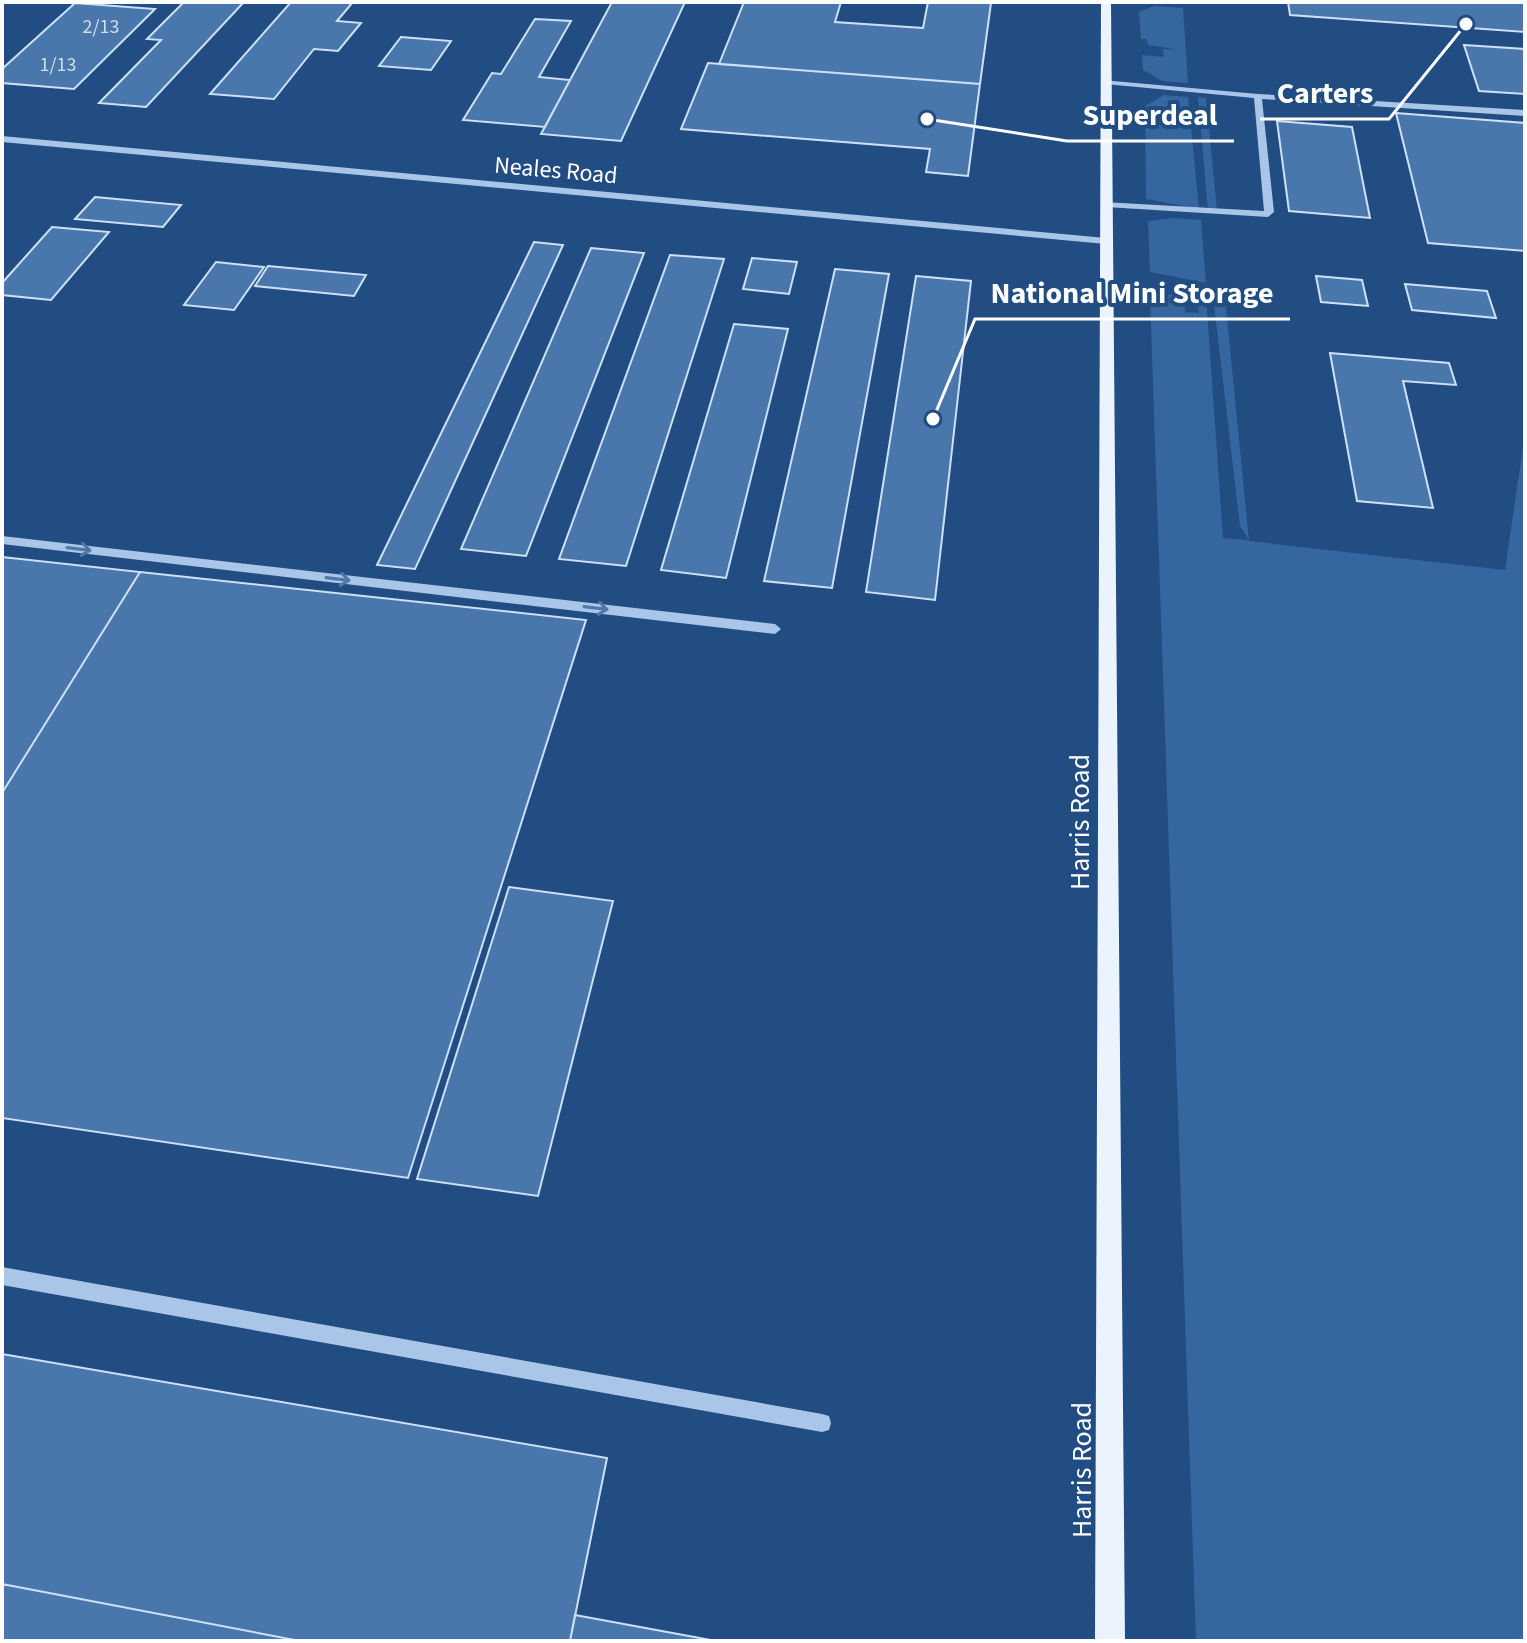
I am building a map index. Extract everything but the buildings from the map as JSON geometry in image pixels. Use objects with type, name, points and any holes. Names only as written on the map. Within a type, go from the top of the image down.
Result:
[{"type":"main road","name":"Harris Road","points":[[1106,2],[1110,1641]]},
{"type":"street","points":[[1105,82],[1258,96],[1525,113]]},
{"type":"street","points":[[1106,204],[1265,215],[1269,212],[1258,96]]},
{"type":"street","name":"Neales Road","points":[[2,139],[1106,241]]},
{"type":"street","points":[[2,540],[775,629]]},
{"type":"street","points":[[2,1276],[822,1423]]},
{"type":"shaded area","points":[[1154,6],[1183,8],[1188,83],[1162,81],[1143,70],[1142,55],[1164,57],[1163,49],[1180,50],[1148,45],[1147,39],[1141,39],[1139,12]]},
{"type":"shaded area","points":[[1164,95],[1188,97],[1199,209],[1146,199],[1145,106]]},
{"type":"shaded area","points":[[1198,97],[1206,98],[1217,211],[1208,210]]},
{"type":"shaded area","points":[[1174,218],[1201,220],[1206,283],[1150,272],[1148,221]]},
{"type":"shaded area","points":[[1184,293],[1185,312],[1199,313],[1197,295],[1206,296],[1223,538],[1505,570],[1525,434],[1525,1641],[1196,1641],[1150,296]]},
{"type":"shaded area","points":[[1213,296],[1225,297],[1249,540],[1240,526]]},
{"type":"place","name":"Carters","points":[[1466,24]]},
{"type":"place","name":"Superdeal","points":[[927,119]]},
{"type":"place","name":"National Mini Storage","points":[[933,419]]}]
